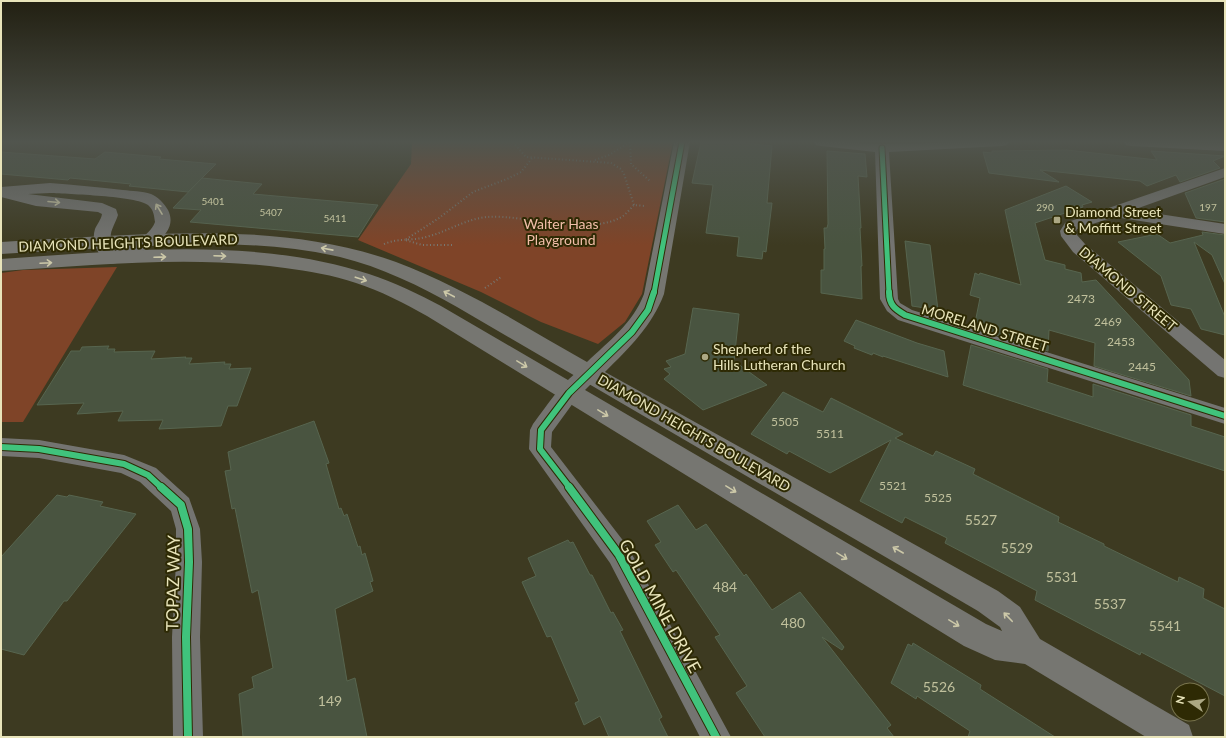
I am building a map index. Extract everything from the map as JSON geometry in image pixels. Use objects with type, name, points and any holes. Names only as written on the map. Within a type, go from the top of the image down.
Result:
[{"type":"main road","points":[[590,373],[632,332],[648,310],[654,294],[676,176]]},
{"type":"main road","name":"DIAMOND HEIGHTS BOULEVARD","points":[[1,265],[106,251],[149,240],[195,238],[264,240],[313,246],[359,257],[393,268],[424,280],[590,373],[714,446],[988,601],[1010,617],[1029,650]]},
{"type":"main road","name":"DIAMOND HEIGHTS BOULEVARD","points":[[1,248],[106,251],[180,256],[243,257],[299,264],[351,275],[405,295],[441,315],[975,635],[995,645],[1029,650],[1177,737]]},
{"type":"street","name":"MORELAND STREET","points":[[883,176],[889,299],[893,307],[905,315],[1225,416]]},
{"type":"street","points":[[1113,212],[1213,176]]},
{"type":"street","points":[[1,192],[50,188],[85,190],[145,197],[154,201],[159,206],[165,220],[164,226],[160,232],[149,240]]},
{"type":"street","points":[[1,192],[36,201],[102,208],[110,212],[110,218],[103,229],[106,251]]},
{"type":"street","name":"DIAMOND STREET","points":[[1225,229],[1113,212],[1071,226],[1068,231],[1069,236],[1079,248],[1225,371]]},
{"type":"street","name":"GOLD MINE DRIVE","points":[[590,373],[569,393],[542,430],[540,449],[619,555],[716,737]]},
{"type":"street","name":"TOPAZ WAY","points":[[1,447],[39,449],[124,464],[148,475],[180,505],[188,529],[186,637],[188,737]]},
{"type":"path","points":[[405,240],[414,232],[439,218],[472,192],[517,176]]},
{"type":"path","points":[[359,257],[389,241],[436,235],[475,219],[489,217],[517,218],[573,225],[602,224],[617,220],[626,214],[634,205],[633,198],[625,176]]},
{"type":"path","points":[[645,176],[651,182]]},
{"type":"path","points":[[634,205],[645,206]]},
{"type":"path","points":[[405,240],[411,244],[452,245]]},
{"type":"green space","name":"Walter Haas Playground","points":[[402,176],[666,176],[642,294],[625,322],[598,344],[541,322],[481,292],[358,240]]},
{"type":"green space","points":[[117,267],[23,422],[1,422],[1,273],[23,270]]},
{"type":"building","points":[[28,176],[204,176],[188,192],[129,186],[131,184],[70,178],[68,180]]},
{"type":"building","points":[[693,176],[769,176],[767,203],[772,203],[766,252],[763,251],[762,259],[737,256],[739,237],[706,233],[713,185],[692,183]]},
{"type":"building","points":[[827,176],[858,176],[861,228],[862,299],[821,293],[821,270],[824,270],[825,249],[824,228],[827,228]]},
{"type":"building","points":[[1016,176],[1050,176],[1059,182]]},
{"type":"building","points":[[1099,176],[1172,176],[1147,186],[1140,181]]},
{"type":"building","points":[[1177,176],[1196,176],[1180,182]]},
{"type":"building","points":[[202,178],[262,184],[253,194],[378,205],[358,237],[190,222],[201,210],[173,208]]},
{"type":"building","points":[[1225,179],[1225,222],[1196,218],[1185,193]]},
{"type":"building","points":[[1066,186],[1092,202],[1082,205],[1083,207],[1035,223],[1045,260],[1065,265],[1065,269],[1081,273],[1082,282],[1096,280],[1189,380],[1191,396],[1094,366],[1095,343],[1049,330],[1048,351],[974,328],[980,298],[970,295],[975,273],[979,275],[980,273],[1021,285],[1005,210]]},
{"type":"building","points":[[1202,232],[1225,235],[1225,284],[1212,255],[1194,242],[1225,317],[1225,335],[1201,329],[1191,309],[1171,305],[1161,276],[1118,242],[1157,234],[1170,243],[1203,235]]},
{"type":"building","points":[[905,241],[930,245],[938,310],[912,306]]},
{"type":"building","name":"Shepherd of the Hills Lutheran Church","points":[[693,308],[739,314],[734,361],[767,385],[703,410],[664,379],[670,374],[664,369],[671,367],[666,361],[685,354]]},
{"type":"building","points":[[856,320],[917,343],[944,351],[948,377],[873,353],[872,355],[854,348],[855,346],[844,341]]},
{"type":"building","points":[[971,345],[1048,369],[1047,382],[1093,397],[1093,384],[1191,415],[1191,426],[1225,437],[1225,471],[963,385]]},
{"type":"building","points":[[109,346],[107,349],[115,349],[114,352],[155,351],[151,359],[186,357],[185,358],[192,358],[189,364],[225,362],[224,364],[231,364],[229,369],[251,368],[237,406],[228,406],[221,426],[159,429],[163,420],[118,421],[123,411],[77,414],[84,403],[37,405],[71,351],[80,351],[82,347]]},
{"type":"building","points":[[783,392],[823,412],[831,398],[903,434],[895,438],[933,456],[936,451],[975,469],[973,474],[1059,517],[1058,522],[1104,544],[1104,546],[1178,582],[1179,577],[1204,589],[1203,598],[1225,609],[1225,696],[1210,688],[1210,682],[1198,682],[1141,652],[1140,655],[1035,600],[1037,591],[945,543],[947,538],[905,517],[902,523],[860,501],[891,440],[830,473],[789,451],[787,454],[751,434]]},
{"type":"building","points":[[314,421],[329,463],[326,464],[339,509],[341,508],[344,516],[347,514],[358,547],[360,546],[362,555],[365,553],[373,581],[370,582],[373,591],[335,609],[347,681],[355,678],[367,737],[243,737],[239,694],[254,688],[252,677],[273,668],[258,590],[252,593],[235,508],[232,509],[225,471],[231,470],[228,452]]},
{"type":"building","points":[[57,495],[67,497],[69,495],[103,502],[100,506],[136,514],[67,601],[64,601],[24,655],[1,649],[1,557]]},
{"type":"building","points":[[678,505],[696,530],[706,524],[744,576],[746,574],[772,610],[800,592],[844,647],[842,650],[822,637],[891,725],[887,728],[894,737],[765,737],[736,693],[747,686],[715,637],[720,635],[676,570],[673,572],[655,545],[661,542],[647,521]]},
{"type":"building","points":[[568,540],[570,543],[573,542],[611,613],[613,612],[623,630],[620,631],[662,717],[659,719],[668,737],[609,737],[600,716],[584,725],[575,703],[579,701],[551,636],[547,637],[522,582],[536,576],[528,558]]},
{"type":"building","points":[[913,643],[981,685],[980,689],[1055,737],[968,737],[970,731],[917,696],[916,699],[891,683],[908,644],[912,646]]},
{"type":"cycle path","points":[[676,176],[654,294],[648,310],[632,332],[569,393],[541,430],[540,449],[619,555],[716,737]]},
{"type":"cycle path","points":[[883,176],[889,299],[893,307],[905,315],[1225,416]]},
{"type":"cycle path","points":[[1,447],[39,449],[124,464],[148,475],[181,505],[188,529],[189,562],[186,637],[188,737]]},
{"type":"place","name":"Diamond Street & Moffitt Street","points":[[1057,220]]},
{"type":"place","name":"Shepherd of the Hills Lutheran Church","points":[[705,357]]}]
